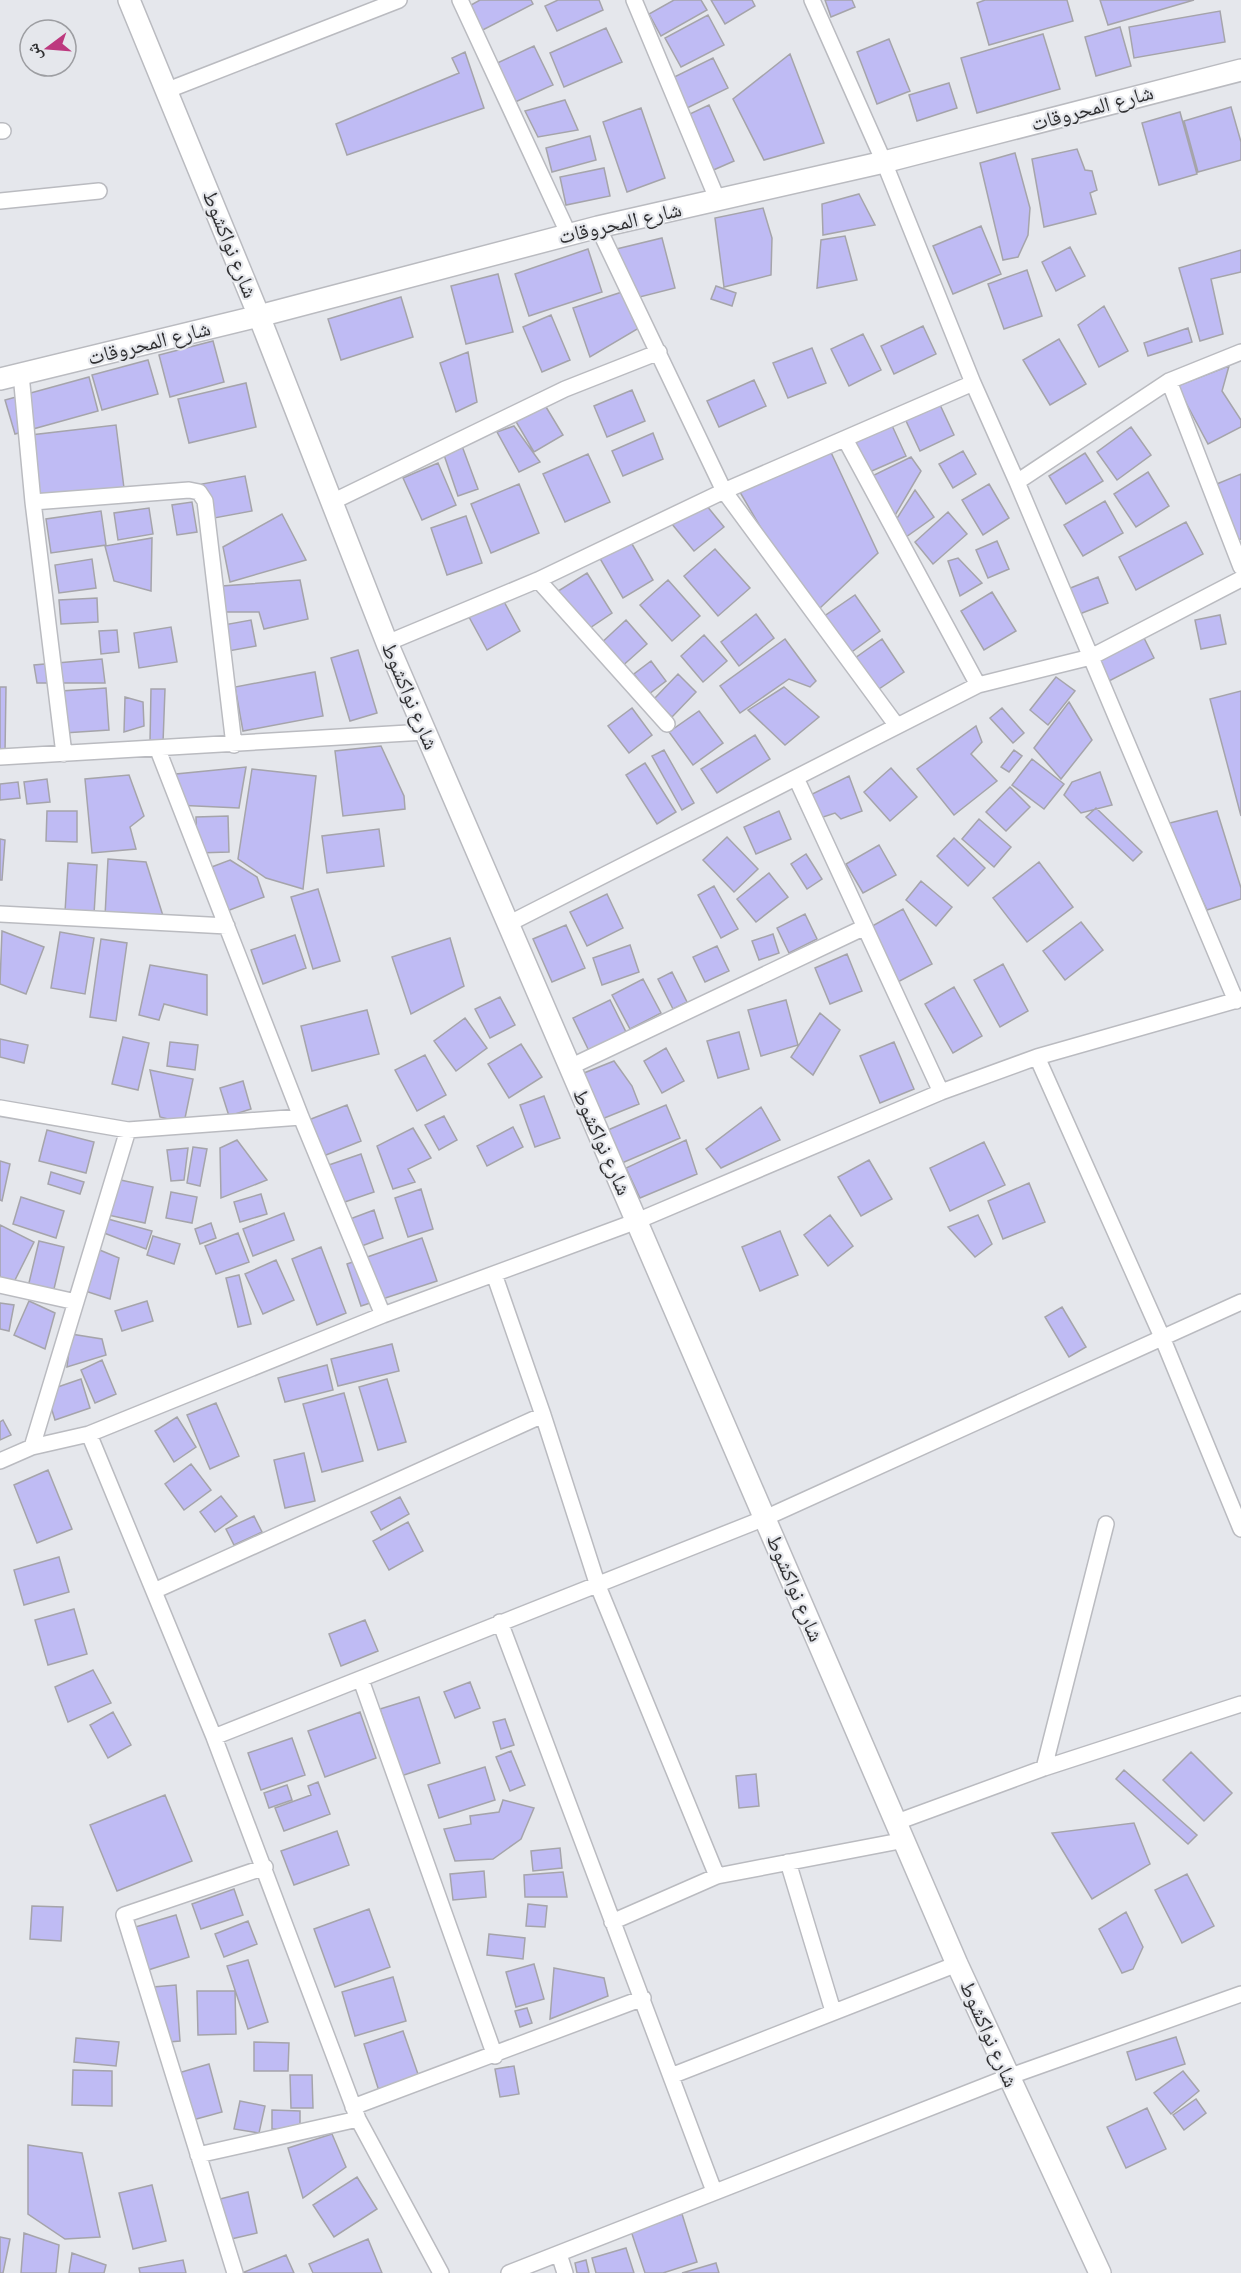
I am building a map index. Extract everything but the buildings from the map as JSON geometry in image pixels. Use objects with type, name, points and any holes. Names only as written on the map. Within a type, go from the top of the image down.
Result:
[{"type":"street","name":"شارع نواكشوط","points":[[129,0],[168,90],[387,643],[425,732],[957,1964],[1100,2273]]},
{"type":"street","points":[[168,90],[399,0]]},
{"type":"street","points":[[460,0],[569,235]]},
{"type":"street","points":[[634,0],[718,201]]},
{"type":"street","points":[[0,1461],[32,1448],[89,1434],[383,1315],[637,1221],[941,1092],[1036,1057],[1239,1000],[973,383],[884,162],[812,0]]},
{"type":"street","name":"شارع المحروقات","points":[[0,379],[259,316],[598,227],[884,162],[1241,70]]},
{"type":"street","points":[[0,201],[99,190]]},
{"type":"street","points":[[598,227],[724,491],[897,726]]},
{"type":"street","points":[[332,502],[565,389],[659,352]]},
{"type":"street","points":[[1017,482],[1169,381],[1241,352]]},
{"type":"street","points":[[21,374],[33,502],[64,754]]},
{"type":"street","points":[[1169,381],[1241,567]]},
{"type":"street","points":[[387,643],[538,580],[724,491],[973,383]]},
{"type":"street","points":[[844,439],[978,685]]},
{"type":"street","points":[[33,502],[189,490],[199,492],[205,501],[234,745]]},
{"type":"street","points":[[508,924],[978,685],[1091,657],[1241,579]]},
{"type":"street","points":[[538,580],[667,724]]},
{"type":"street","points":[[0,757],[158,750],[425,732]]},
{"type":"street","points":[[158,750],[301,1117],[383,1315]]},
{"type":"street","points":[[796,778],[941,1092]]},
{"type":"street","points":[[0,914],[227,926]]},
{"type":"street","points":[[570,1067],[865,927]]},
{"type":"street","points":[[1036,1057],[1162,1337],[1241,1529]]},
{"type":"street","points":[[0,1108],[128,1130],[301,1117]]},
{"type":"street","points":[[32,1448],[128,1130]]},
{"type":"street","points":[[494,1274],[543,1415],[598,1586],[717,1876]]},
{"type":"street","points":[[0,1285],[76,1302]]},
{"type":"street","points":[[214,1737],[765,1518],[1241,1302]]},
{"type":"street","points":[[154,1591],[543,1415]]},
{"type":"street","points":[[89,1434],[214,1737],[356,2113],[441,2273]]},
{"type":"street","points":[[1044,1768],[1106,1524]]},
{"type":"street","points":[[500,1622],[714,2191]]},
{"type":"street","points":[[361,1680],[495,2056]]},
{"type":"street","points":[[612,1922],[717,1876],[788,1862],[901,1831],[1044,1768],[1241,1704]]},
{"type":"street","points":[[788,1862],[833,2012]]},
{"type":"street","points":[[235,2273],[124,1916],[265,1867]]},
{"type":"street","points":[[671,2076],[957,1964]]},
{"type":"street","points":[[509,2273],[1008,2077],[1241,1994]]},
{"type":"street","points":[[198,2154],[356,2113],[643,1998]]},
{"type":"street","points":[[559,2253],[566,2273]]}]
